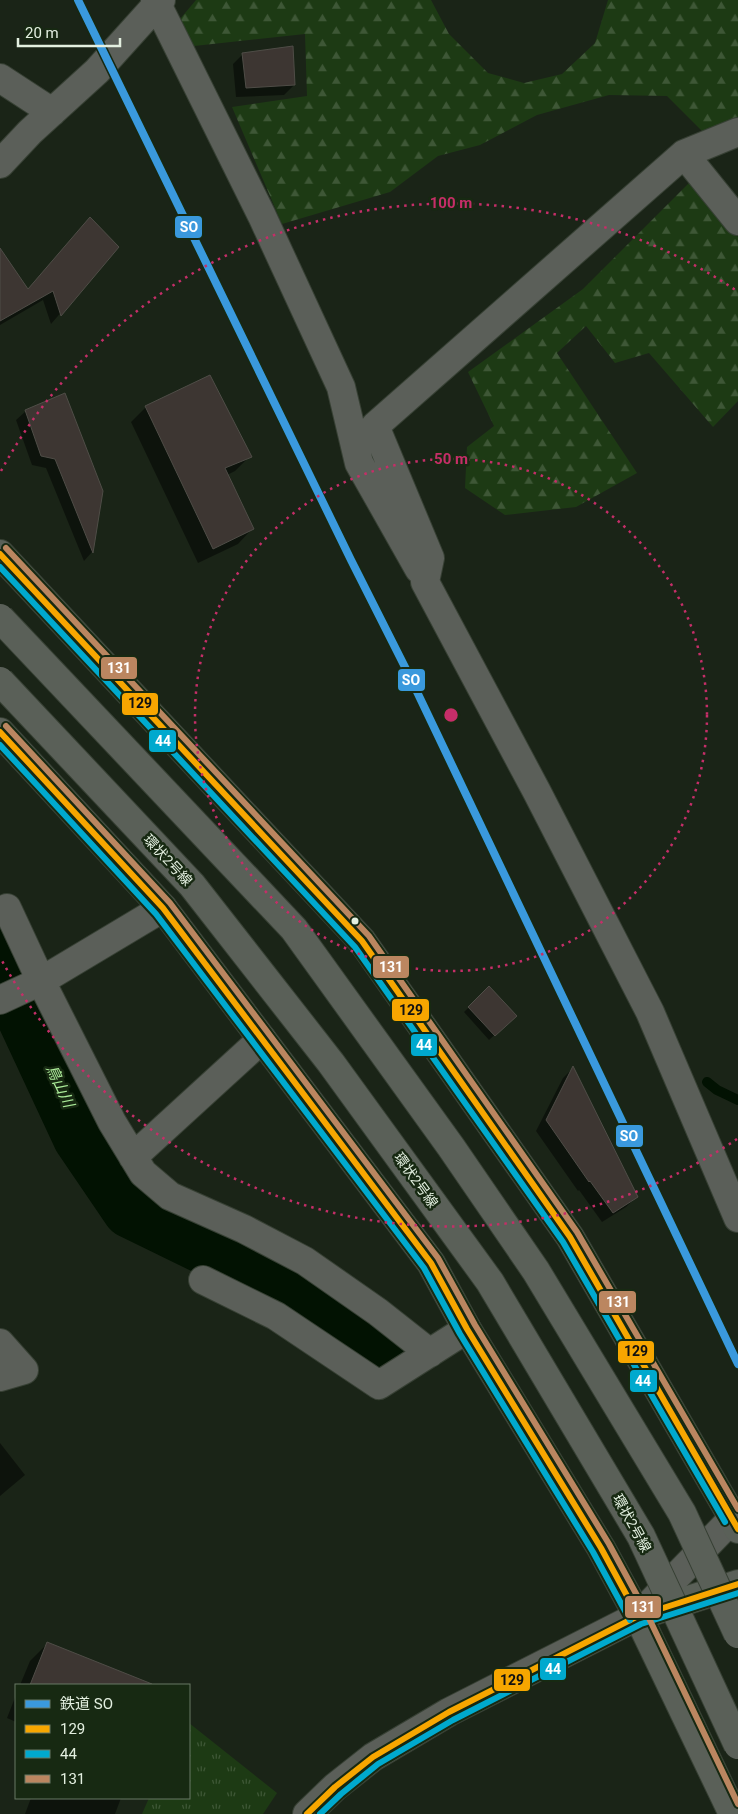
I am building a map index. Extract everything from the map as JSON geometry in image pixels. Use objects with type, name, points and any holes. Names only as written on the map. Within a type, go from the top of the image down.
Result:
[{"type":"main road","points":[[0,554],[362,941],[570,1237],[736,1521]]},
{"type":"main road","points":[[0,618],[294,929],[451,1146],[536,1271],[682,1513],[738,1634]]},
{"type":"main road","name":"環状2号線","points":[[0,681],[192,885],[331,1063],[490,1282],[641,1536],[738,1744]]},
{"type":"main road","points":[[0,732],[163,908],[431,1263],[467,1329],[601,1548],[638,1616],[733,1814]]},
{"type":"main road","points":[[638,1616],[738,1584]]},
{"type":"street","points":[[0,164],[30,132],[97,71],[157,1],[262,216],[341,387],[359,463],[426,582],[650,1012],[738,1218]]},
{"type":"street","points":[[0,78],[52,112]]},
{"type":"street","points":[[426,582],[430,558],[375,426],[684,154],[738,132]]},
{"type":"street","points":[[684,154],[738,221]]},
{"type":"street","points":[[7,908],[41,981],[112,1122],[143,1173],[170,1196],[244,1229],[305,1261],[378,1312],[430,1353]]},
{"type":"street","points":[[0,1000],[41,981],[163,908]]},
{"type":"street","points":[[133,1157],[262,1038]]},
{"type":"street","points":[[203,1280],[276,1316],[379,1385],[467,1329]]},
{"type":"street","points":[[0,1343],[24,1370],[0,1376]]},
{"type":"street","points":[[307,1814],[335,1787],[373,1758],[449,1712],[638,1616],[736,1521]]},
{"type":"green space","points":[[196,0],[431,0],[449,34],[488,73],[524,83],[562,74],[595,43],[608,0],[738,0],[738,117],[702,131],[667,96],[609,95],[537,115],[480,145],[438,156],[390,192],[282,224],[232,107],[307,96],[305,34],[194,46],[180,19]]},
{"type":"green space","points":[[691,181],[738,237],[738,401],[713,427],[649,353],[615,363],[586,326],[557,353],[637,473],[576,507],[505,515],[465,488],[467,447],[494,426],[468,372],[583,289]]},
{"type":"green space","points":[[190,1724],[277,1793],[263,1814],[142,1814],[149,1799],[190,1799]]},
{"type":"building","points":[[293,46],[295,85],[246,88],[242,53]]},
{"type":"building","points":[[90,217],[119,247],[61,316],[53,291],[0,321],[0,248],[28,289]]},
{"type":"building","points":[[210,375],[252,457],[225,468],[254,529],[213,549],[145,406]]},
{"type":"building","points":[[65,393],[103,491],[93,553],[55,459],[41,456],[25,410]]},
{"type":"building","points":[[489,986],[517,1016],[495,1036],[468,1007]]},
{"type":"building","points":[[573,1066],[638,1197],[613,1213],[546,1120]]},
{"type":"building","points":[[47,1642],[152,1684],[30,1684]]},
{"type":"waterway","name":"鳥山川","points":[[0,958],[83,1136],[132,1208],[277,1279],[385,1354]]},
{"type":"waterway","points":[[707,1082],[717,1090],[738,1100]]},
{"type":"rail line","name":"SO","points":[[78,0],[408,673],[738,1364]]},
{"type":"transit line","name":"131","points":[[6,548],[369,936],[577,1232],[738,1509]]},
{"type":"transit line","name":"129","points":[[0,554],[362,941],[570,1237],[738,1529]]},
{"type":"transit line","name":"44","points":[[0,567],[355,947],[563,1242],[725,1522]]},
{"type":"transit line","name":"131","points":[[6,726],[170,903],[438,1258],[475,1325],[609,1544],[646,1612],[738,1804]]},
{"type":"transit line","name":"129","points":[[0,732],[163,908],[431,1263],[467,1329],[601,1548],[638,1616]]},
{"type":"transit line","name":"44","points":[[0,745],[156,914],[424,1268],[460,1334],[593,1552],[630,1620]]},
{"type":"transit line","name":"129","points":[[307,1814],[335,1787],[373,1757],[449,1712],[638,1616],[738,1584]]},
{"type":"transit line","name":"44","points":[[320,1814],[378,1764],[453,1720],[641,1624],[738,1593]]}]
